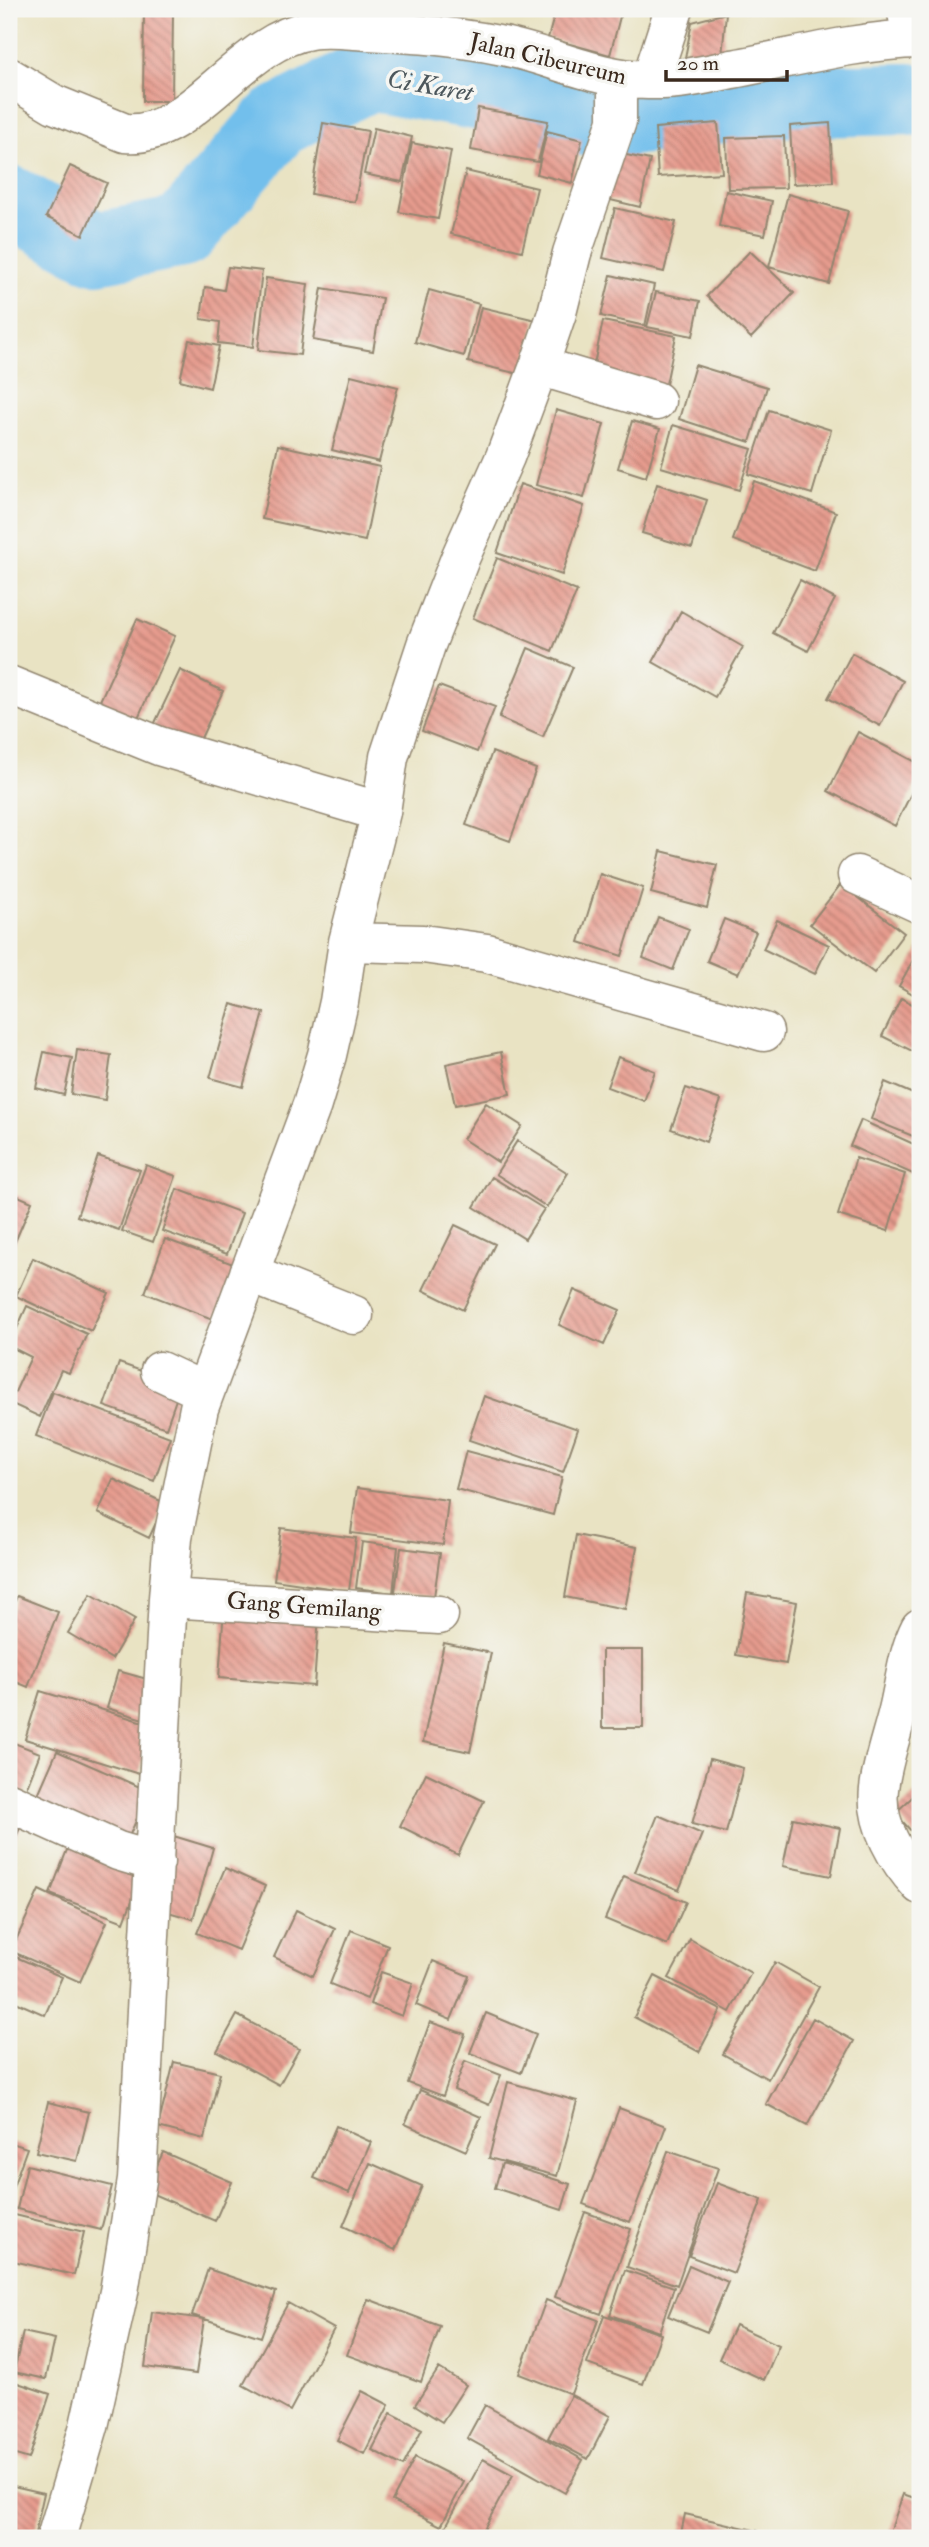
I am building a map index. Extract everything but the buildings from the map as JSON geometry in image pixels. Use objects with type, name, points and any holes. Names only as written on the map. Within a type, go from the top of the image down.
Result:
[{"type":"street","points":[[56,2538],[89,2426],[119,2292],[137,2180],[168,1598],[173,1537],[199,1408],[312,1105],[339,1002],[348,942],[381,812],[389,757],[426,645],[461,556],[505,457],[539,366],[557,313],[572,253],[634,79],[674,9]]},
{"type":"street","name":"Jalan Cibeureum","points":[[9,77],[66,109],[125,133],[148,132],[179,117],[255,54],[312,19],[497,44],[553,59],[587,72],[634,79],[688,78],[830,50],[913,29]]},
{"type":"street","points":[[539,366],[656,401]]},
{"type":"street","points":[[9,685],[159,746],[381,812]]},
{"type":"street","points":[[857,875],[920,904]]},
{"type":"street","points":[[348,942],[423,944],[487,953],[764,1032]]},
{"type":"street","points":[[249,1273],[354,1315]]},
{"type":"street","points":[[160,1371],[205,1392]]},
{"type":"street","name":"Gang Gemilang","points":[[168,1598],[439,1615]]},
{"type":"street","points":[[920,1628],[912,1651],[879,1790],[881,1814],[891,1845],[904,1867],[920,1885]]},
{"type":"street","points":[[9,1802],[118,1851],[155,1862]]},
{"type":"waterway","name":"Ci Karet","points":[[9,201],[96,248],[182,232],[277,122],[369,75],[504,99],[602,124],[758,102],[920,101]]}]
